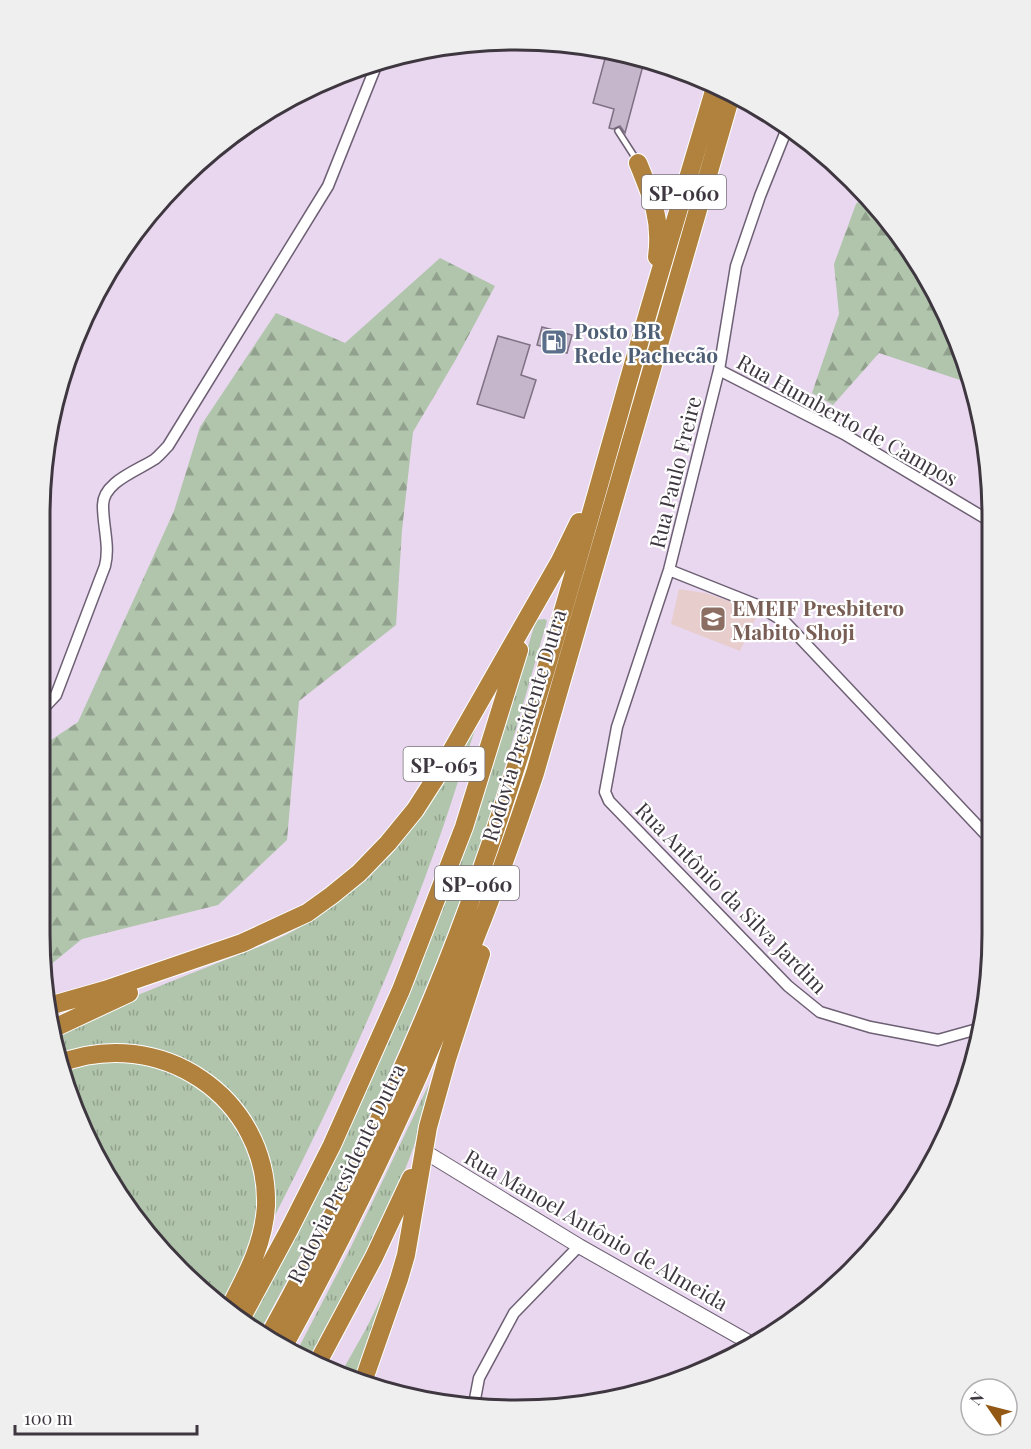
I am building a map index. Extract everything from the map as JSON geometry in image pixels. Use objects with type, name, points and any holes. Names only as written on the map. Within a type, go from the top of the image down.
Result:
[{"type":"highway","name":"Rodovia Presidente Dutra","points":[[272,1330],[340,1200],[387,1101],[466,912],[534,714],[713,94]]},
{"type":"highway","name":"Rodovia Presidente Dutra","points":[[287,1340],[347,1226],[411,1092],[478,932],[535,773],[729,102]]},
{"type":"highway","points":[[638,164],[656,207],[659,238],[652,301]]},
{"type":"highway","points":[[245,1312],[332,1145],[401,990],[464,827],[530,614],[575,533],[621,407]]},
{"type":"highway","name":"SP-065","points":[[58,1026],[307,913],[359,873],[415,810],[440,771],[530,614]]},
{"type":"highway","name":"SP-060","points":[[366,1375],[406,1255],[422,1150],[447,1059],[503,890],[535,773]]},
{"type":"highway","name":"SP-065","points":[[55,1004],[209,956]]},
{"type":"highway","points":[[67,1061],[84,1056],[122,1053],[158,1058],[176,1065],[206,1083],[226,1100],[239,1116],[257,1150],[265,1189],[266,1208],[256,1254],[233,1303]]},
{"type":"highway","points":[[321,1357],[379,1247],[422,1150]]},
{"type":"street","points":[[50,701],[56,694],[105,566],[107,547],[102,505],[106,493],[116,483],[158,457],[168,446],[328,186],[374,72]]},
{"type":"street","name":"Rua Paulo Freire","points":[[604,792],[617,727],[669,570],[719,370],[736,266],[784,135]]},
{"type":"street","name":"Rua Humberto de Campos","points":[[719,370],[844,434],[982,516]]},
{"type":"street","points":[[669,570],[757,604],[785,622],[982,831]]},
{"type":"street","name":"Rua Antônio da Silva Jardim","points":[[604,792],[609,801],[788,986],[820,1012],[870,1027],[938,1040],[971,1031]]},
{"type":"street","name":"Rua Manoel Antônio de Almeida","points":[[422,1150],[579,1246],[744,1339]]},
{"type":"street","points":[[478,1398],[479,1378],[514,1313],[579,1246]]},
{"type":"lane","points":[[618,131],[638,164]]},
{"type":"shaded area","name":"EMEIF Presbitero Mabito Shoji","points":[[679,589],[705,593],[742,605],[757,615],[740,651],[671,624]]},
{"type":"green space","points":[[859,201],[866,208],[903,257],[919,283],[946,337],[962,380],[879,353],[833,405],[812,393],[839,314],[834,264]]},
{"type":"green space","points":[[440,258],[495,286],[413,432],[402,530],[396,625],[299,701],[287,840],[218,905],[82,939],[50,965],[50,741],[78,722],[174,511],[200,427],[276,313],[345,343]]},
{"type":"green space","points":[[545,619],[547,621],[485,830],[453,920],[404,1040],[350,1157],[263,1325],[251,1317],[296,1233],[514,693],[536,620]]},
{"type":"green space","points":[[478,721],[423,884],[383,984],[316,1132],[268,1229],[265,1157],[190,1066],[66,1058],[60,1030],[133,997],[276,940],[322,913],[360,884],[394,851],[439,788]]},
{"type":"green space","points":[[131,1062],[166,1071],[206,1094],[223,1111],[236,1130],[247,1151],[253,1173],[256,1196],[255,1220],[246,1252],[225,1297],[208,1284],[165,1241],[128,1192],[112,1166],[85,1112],[70,1070],[92,1063]]},
{"type":"green space","points":[[429,1084],[417,1136],[393,1198],[312,1353],[300,1346],[349,1251]]},
{"type":"green space","points":[[390,1279],[358,1372],[345,1367]]},
{"type":"building","points":[[605,58],[643,67],[625,133],[620,126],[609,128],[614,109],[593,103]]},
{"type":"building","name":"Posto BR Rede Pachecão","points":[[542,327],[572,335],[567,353],[537,345]]},
{"type":"building","points":[[498,336],[530,345],[521,375],[536,380],[524,418],[477,404]]},
{"type":"place","name":"Posto BR Rede Pachecão","points":[[554,342]]},
{"type":"place","name":"EMEIF Presbitero Mabito Shoji","points":[[713,619]]}]
